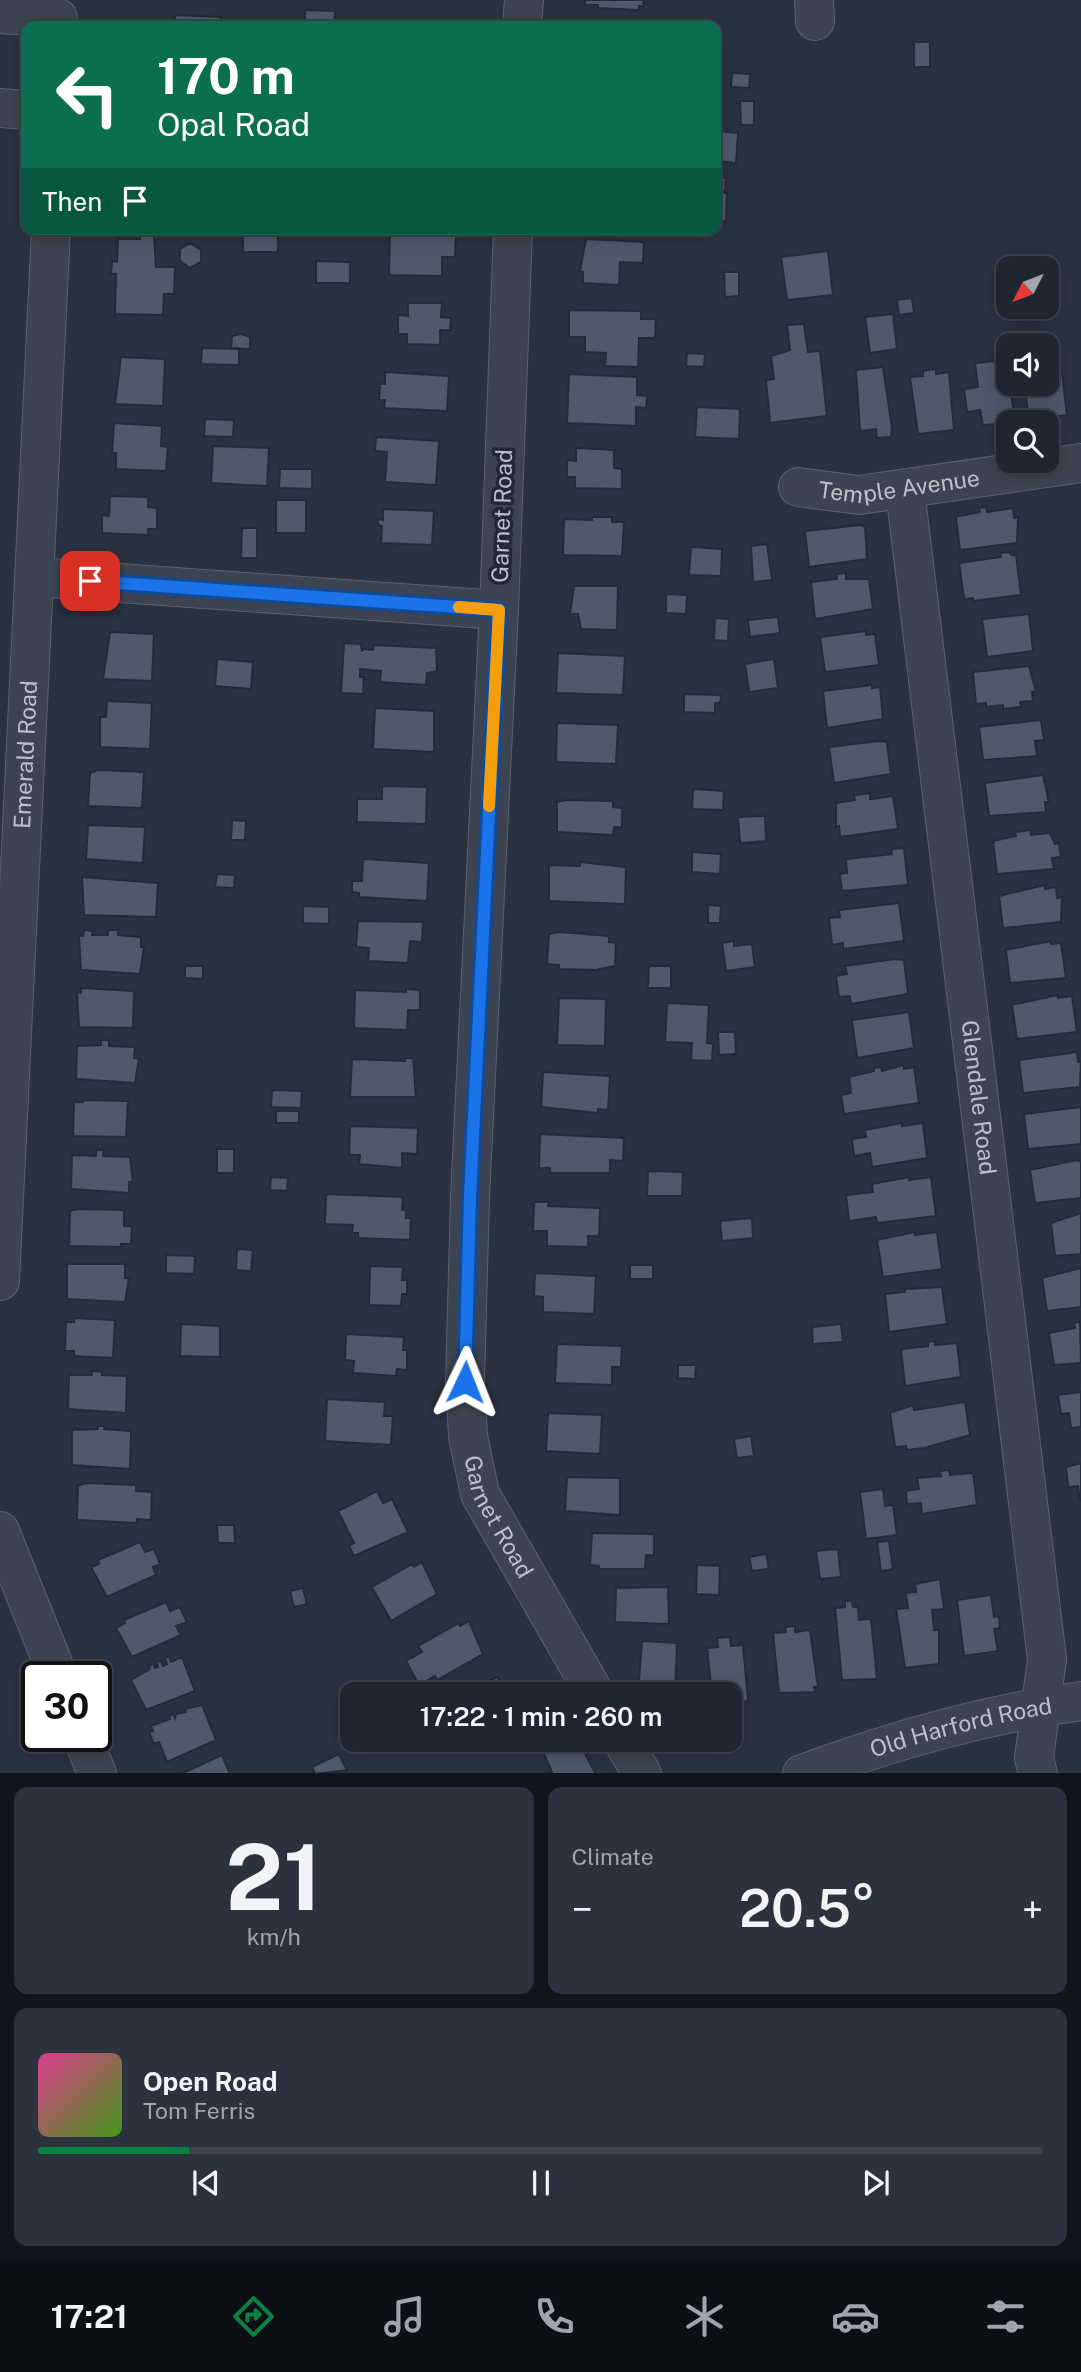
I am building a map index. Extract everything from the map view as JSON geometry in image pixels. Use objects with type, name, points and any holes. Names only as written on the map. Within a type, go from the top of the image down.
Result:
[{"type":"street","points":[[522,21],[524,0]]},
{"type":"street","points":[[0,13],[58,15]]},
{"type":"street","points":[[0,108],[21,110]]},
{"type":"street","name":"Emerald Road","points":[[0,1281],[12,727],[36,577],[51,235]]},
{"type":"street","name":"Garnet Road","points":[[513,235],[499,610],[470,1197],[465,1382],[468,1436],[480,1494],[588,1682]]},
{"type":"street","name":"Temple Avenue","points":[[798,487],[859,495],[1081,463]]},
{"type":"street","name":"Glendale Road","points":[[905,490],[1047,1659],[1034,1758],[1038,1773]]},
{"type":"street","points":[[36,577],[499,610]]},
{"type":"street","points":[[0,1531],[52,1661]]},
{"type":"street","name":"Old Harford Road","points":[[802,1773],[933,1730],[1041,1706],[1081,1701]]},
{"type":"street","points":[[88,1752],[97,1773]]},
{"type":"street","points":[[629,1752],[642,1773]]},
{"type":"building","points":[[585,0],[644,0],[639,10],[598,8],[598,5],[585,5]]},
{"type":"building","points":[[305,10],[335,11],[334,21],[305,21]]},
{"type":"building","points":[[175,15],[221,17],[221,21],[175,21]]},
{"type":"building","points":[[914,42],[930,42],[930,67],[914,67]]},
{"type":"building","points":[[732,73],[750,74],[749,88],[731,87]]},
{"type":"building","points":[[740,101],[754,101],[754,125],[741,125]]},
{"type":"building","points":[[721,131],[738,133],[736,163],[721,162]]},
{"type":"building","points":[[721,178],[726,178],[725,191],[721,191]]},
{"type":"building","points":[[721,193],[727,193],[726,221],[721,221]]},
{"type":"building","points":[[141,235],[154,235],[156,267],[175,267],[174,294],[164,294],[163,315],[115,314],[116,274],[111,274],[112,261],[117,262],[118,239],[140,239]]},
{"type":"building","points":[[243,235],[278,235],[278,252],[243,252]]},
{"type":"building","points":[[390,235],[456,235],[455,257],[442,257],[442,276],[389,275]]},
{"type":"building","points":[[586,239],[644,242],[643,263],[620,262],[619,285],[583,283],[583,272],[580,271]]},
{"type":"building","points":[[190,243],[201,250],[201,262],[190,268],[180,261],[180,249]]},
{"type":"building","points":[[828,251],[833,295],[787,300],[781,257]]},
{"type":"building","points":[[316,261],[350,262],[350,283],[316,283]]},
{"type":"building","points":[[724,272],[739,272],[739,296],[725,297]]},
{"type":"building","points":[[912,298],[914,313],[899,315],[897,300]]},
{"type":"building","points":[[408,303],[442,303],[441,317],[451,318],[450,330],[440,330],[440,345],[407,344],[407,334],[398,334],[398,315],[408,316]]},
{"type":"building","points":[[569,310],[641,311],[641,319],[656,319],[655,338],[639,338],[638,367],[605,366],[606,353],[585,352],[585,337],[569,337]]},
{"type":"building","points":[[893,314],[897,349],[870,353],[865,317]]},
{"type":"building","points":[[804,324],[808,352],[820,351],[827,416],[770,423],[766,380],[774,379],[771,356],[790,350],[787,325]]},
{"type":"building","points":[[241,334],[250,337],[250,349],[231,348],[232,336]]},
{"type":"building","points":[[202,348],[239,349],[239,365],[201,364]]},
{"type":"building","points":[[687,353],[705,354],[704,367],[686,366]]},
{"type":"building","points":[[121,357],[165,359],[163,406],[115,404]]},
{"type":"building","points":[[996,361],[996,396],[1012,396],[1013,410],[996,410],[996,424],[983,425],[980,410],[967,412],[964,389],[978,387],[975,363]]},
{"type":"building","points":[[883,367],[892,428],[891,437],[877,438],[876,429],[860,431],[856,370]]},
{"type":"building","points":[[936,369],[936,374],[949,372],[954,430],[918,434],[910,377],[923,376],[923,371]]},
{"type":"building","points":[[385,372],[449,376],[447,411],[384,408],[385,400],[379,400],[380,384],[385,384]]},
{"type":"building","points":[[1059,373],[1062,373],[1067,415],[1059,416],[1059,410],[1028,410],[1026,396],[1059,396]]},
{"type":"building","points":[[569,374],[637,377],[637,395],[647,396],[646,408],[636,407],[636,426],[567,423]]},
{"type":"building","points":[[697,407],[740,409],[739,439],[695,437]]},
{"type":"building","points":[[205,419],[234,420],[233,437],[204,436]]},
{"type":"building","points":[[114,423],[162,426],[161,446],[168,447],[166,471],[116,469],[116,453],[112,453]]},
{"type":"building","points":[[376,437],[439,441],[436,485],[385,482],[387,452],[375,451]]},
{"type":"building","points":[[213,446],[269,448],[267,486],[211,483]]},
{"type":"building","points":[[576,448],[614,450],[614,468],[622,469],[622,489],[575,488],[575,477],[567,477],[567,460],[576,461]]},
{"type":"building","points":[[280,469],[312,469],[312,489],[279,488]]},
{"type":"building","points":[[110,496],[148,497],[148,507],[157,508],[157,529],[148,529],[148,535],[102,533],[102,515],[109,516]]},
{"type":"building","points":[[276,500],[306,500],[306,533],[276,533]]},
{"type":"building","points":[[986,507],[987,512],[1013,508],[1014,518],[1018,517],[1017,543],[960,550],[956,517],[980,512],[979,508]]},
{"type":"building","points":[[383,509],[434,511],[432,545],[381,543],[382,526],[378,525],[378,519],[383,520]]},
{"type":"building","points":[[592,517],[612,517],[612,522],[624,522],[622,556],[563,555],[564,519],[592,520]]},
{"type":"building","points":[[861,525],[865,527],[867,559],[809,567],[805,531]]},
{"type":"building","points":[[242,528],[257,528],[257,558],[241,558]]},
{"type":"building","points":[[767,544],[772,580],[753,582],[751,546]]},
{"type":"building","points":[[691,547],[722,549],[721,576],[689,575]]},
{"type":"building","points":[[1010,552],[1011,555],[1016,555],[1021,595],[973,601],[973,598],[964,599],[959,563],[1001,557],[1000,553]]},
{"type":"building","points":[[846,573],[846,579],[869,579],[873,609],[815,619],[811,582],[837,579],[836,574]]},
{"type":"building","points":[[574,586],[618,586],[617,630],[581,629],[578,614],[570,614]]},
{"type":"building","points":[[666,594],[687,595],[686,614],[666,613]]},
{"type":"building","points":[[1029,614],[1033,651],[987,657],[982,619]]},
{"type":"building","points":[[778,617],[780,633],[750,637],[748,620]]},
{"type":"building","points":[[715,618],[729,619],[728,641],[714,640]]},
{"type":"building","points":[[866,631],[866,635],[875,634],[879,665],[825,672],[820,637]]},
{"type":"building","points":[[110,632],[154,634],[152,681],[103,679]]},
{"type":"building","points":[[344,643],[361,644],[362,652],[362,649],[373,650],[374,645],[436,648],[437,671],[427,673],[426,685],[380,682],[381,671],[360,669],[360,677],[364,677],[363,694],[341,693]]},
{"type":"building","points":[[558,653],[625,656],[623,695],[556,693]]},
{"type":"building","points":[[217,659],[253,662],[251,689],[215,686]]},
{"type":"building","points":[[774,659],[778,688],[749,692],[745,664]]},
{"type":"building","points":[[1029,666],[1036,691],[1032,692],[1033,701],[1020,702],[1021,707],[1003,709],[1003,705],[986,707],[986,703],[976,704],[973,672]]},
{"type":"building","points":[[872,685],[872,688],[880,687],[883,719],[827,728],[823,691]]},
{"type":"building","points":[[684,694],[721,695],[720,703],[715,703],[715,713],[684,712]]},
{"type":"building","points":[[107,701],[152,703],[150,749],[100,747],[100,717],[106,717]]},
{"type":"building","points":[[375,708],[434,711],[434,752],[373,749]]},
{"type":"building","points":[[1041,720],[1044,740],[1035,741],[1037,756],[983,760],[979,727]]},
{"type":"building","points":[[557,723],[618,725],[616,764],[556,762]]},
{"type":"building","points":[[887,742],[891,774],[834,783],[829,747]]},
{"type":"building","points":[[98,770],[144,772],[142,808],[88,806],[90,773]]},
{"type":"building","points":[[1043,775],[1049,802],[1045,802],[1046,812],[989,816],[985,783]]},
{"type":"building","points":[[382,786],[427,787],[426,824],[357,822],[357,799],[382,799]]},
{"type":"building","points":[[693,789],[724,791],[723,810],[692,809]]},
{"type":"building","points":[[870,793],[870,799],[893,796],[898,829],[840,837],[839,826],[836,827],[836,803],[855,800],[854,795]]},
{"type":"building","points":[[613,801],[613,807],[622,808],[622,827],[614,827],[613,835],[557,832],[557,802]]},
{"type":"building","points":[[765,816],[766,841],[740,843],[738,817]]},
{"type":"building","points":[[232,820],[246,821],[245,840],[231,840]]},
{"type":"building","points":[[88,825],[145,827],[143,863],[86,859]]},
{"type":"building","points":[[1030,830],[1031,835],[1050,833],[1055,844],[1059,843],[1061,857],[1052,858],[1054,869],[997,874],[993,841],[1016,836],[1015,832]]},
{"type":"building","points":[[904,848],[908,885],[842,891],[840,874],[847,873],[846,859],[892,854],[891,849]]},
{"type":"building","points":[[692,852],[721,854],[720,874],[692,872]]},
{"type":"building","points":[[363,859],[429,863],[427,901],[359,897],[359,893],[352,892],[352,881],[362,881]]},
{"type":"building","points":[[580,862],[626,867],[625,904],[549,901],[549,865],[580,866]]},
{"type":"building","points":[[217,874],[235,875],[234,888],[215,887]]},
{"type":"building","points":[[82,877],[158,883],[156,917],[84,915]]},
{"type":"building","points":[[1045,885],[1045,889],[1056,887],[1057,898],[1062,897],[1061,922],[1003,928],[999,896]]},
{"type":"building","points":[[899,903],[904,941],[843,949],[843,943],[832,945],[829,918],[840,917],[839,910]]},
{"type":"building","points":[[708,905],[721,906],[720,923],[708,923]]},
{"type":"building","points":[[303,906],[329,907],[329,924],[303,923]]},
{"type":"building","points":[[358,921],[423,922],[422,942],[410,941],[408,963],[368,961],[369,948],[356,947]]},
{"type":"building","points":[[84,930],[93,931],[92,935],[108,935],[108,930],[118,930],[118,935],[141,937],[141,947],[144,947],[140,974],[81,970],[79,936],[83,936]]},
{"type":"building","points":[[560,932],[609,936],[609,942],[616,943],[615,966],[596,970],[559,969],[559,965],[547,964],[549,934]]},
{"type":"building","points":[[734,941],[734,946],[752,944],[755,967],[726,971],[722,943]]},
{"type":"building","points":[[1050,941],[1051,944],[1061,943],[1066,978],[1010,983],[1006,950]]},
{"type":"building","points":[[904,960],[908,994],[851,1004],[850,996],[839,997],[836,976],[847,974],[845,966]]},
{"type":"building","points":[[185,966],[203,966],[203,979],[185,978]]},
{"type":"building","points":[[649,966],[671,966],[671,988],[648,988]]},
{"type":"building","points":[[81,988],[134,991],[133,1028],[79,1027],[77,992],[81,993]]},
{"type":"building","points":[[406,989],[420,990],[420,1010],[408,1010],[407,1030],[354,1028],[355,990],[406,992]]},
{"type":"building","points":[[1057,995],[1058,998],[1072,996],[1077,1032],[1017,1039],[1012,1005]]},
{"type":"building","points":[[559,998],[606,999],[605,1046],[557,1045]]},
{"type":"building","points":[[667,1003],[709,1005],[707,1043],[713,1044],[712,1061],[691,1060],[692,1043],[665,1042]]},
{"type":"building","points":[[909,1012],[914,1048],[857,1058],[852,1020]]},
{"type":"building","points":[[718,1032],[735,1032],[736,1054],[719,1055]]},
{"type":"building","points":[[101,1040],[109,1040],[109,1046],[135,1047],[134,1058],[139,1059],[135,1083],[76,1079],[77,1046],[101,1045]]},
{"type":"building","points":[[1077,1052],[1078,1062],[1081,1061],[1080,1087],[1023,1093],[1019,1060]]},
{"type":"building","points":[[405,1058],[413,1058],[416,1097],[350,1097],[352,1059],[405,1061]]},
{"type":"building","points":[[904,1065],[904,1069],[914,1067],[919,1103],[844,1114],[841,1095],[851,1093],[849,1077],[874,1071],[874,1068],[881,1067],[882,1071]]},
{"type":"building","points":[[543,1072],[610,1076],[608,1110],[598,1109],[598,1113],[541,1107]]},
{"type":"building","points":[[272,1090],[302,1091],[301,1108],[271,1107]]},
{"type":"building","points":[[128,1101],[126,1137],[73,1136],[74,1102]]},
{"type":"building","points":[[1081,1107],[1081,1144],[1028,1149],[1024,1114]]},
{"type":"building","points":[[276,1111],[299,1111],[299,1123],[276,1123]]},
{"type":"building","points":[[902,1123],[902,1126],[923,1123],[927,1158],[872,1167],[870,1153],[854,1156],[852,1139],[866,1137],[865,1130]]},
{"type":"building","points":[[350,1126],[418,1128],[417,1154],[402,1153],[402,1168],[359,1164],[360,1155],[349,1155]]},
{"type":"building","points":[[540,1134],[624,1138],[623,1161],[610,1160],[610,1173],[550,1173],[550,1168],[539,1168]]},
{"type":"building","points":[[217,1149],[234,1149],[234,1173],[217,1173]]},
{"type":"building","points":[[96,1150],[104,1150],[103,1156],[130,1157],[133,1182],[129,1182],[129,1193],[71,1189],[72,1155],[96,1156]]},
{"type":"building","points":[[1077,1160],[1081,1162],[1081,1198],[1035,1203],[1030,1170]]},
{"type":"building","points":[[648,1171],[683,1172],[682,1196],[647,1196]]},
{"type":"building","points":[[271,1177],[288,1178],[287,1191],[270,1190]]},
{"type":"building","points":[[909,1177],[909,1180],[931,1177],[936,1216],[877,1223],[876,1217],[849,1221],[846,1195],[873,1192],[872,1184]]},
{"type":"building","points":[[326,1194],[403,1197],[402,1210],[406,1210],[406,1218],[411,1218],[410,1240],[358,1238],[358,1233],[352,1233],[353,1225],[325,1224]]},
{"type":"building","points":[[534,1202],[549,1202],[548,1206],[600,1208],[599,1236],[588,1236],[588,1247],[547,1246],[547,1231],[533,1231]]},
{"type":"building","points":[[124,1210],[124,1226],[132,1226],[131,1244],[121,1244],[121,1247],[69,1246],[70,1211]]},
{"type":"building","points":[[1081,1213],[1081,1254],[1055,1256],[1051,1223]]},
{"type":"building","points":[[752,1218],[753,1238],[722,1241],[720,1221]]},
{"type":"building","points":[[915,1232],[915,1235],[937,1232],[942,1269],[883,1277],[877,1240]]},
{"type":"building","points":[[237,1249],[253,1250],[251,1271],[236,1270]]},
{"type":"building","points":[[166,1255],[195,1256],[194,1274],[166,1273]]},
{"type":"building","points":[[67,1264],[125,1264],[125,1278],[129,1278],[125,1302],[67,1299]]},
{"type":"building","points":[[630,1265],[653,1265],[653,1279],[630,1279]]},
{"type":"building","points":[[370,1266],[403,1267],[402,1280],[407,1280],[407,1294],[402,1294],[401,1306],[369,1305]]},
{"type":"building","points":[[1081,1268],[1081,1307],[1047,1311],[1042,1278]]},
{"type":"building","points":[[535,1273],[596,1276],[594,1314],[543,1312],[543,1297],[534,1296]]},
{"type":"building","points":[[942,1287],[947,1324],[889,1332],[885,1294],[905,1292],[904,1289]]},
{"type":"building","points":[[74,1318],[115,1320],[113,1358],[74,1356],[74,1351],[65,1351],[66,1322],[74,1322]]},
{"type":"building","points":[[1080,1322],[1081,1363],[1054,1365],[1049,1333],[1075,1328],[1074,1323]]},
{"type":"building","points":[[181,1324],[220,1326],[220,1357],[180,1356]]},
{"type":"building","points":[[841,1324],[843,1342],[813,1344],[812,1327]]},
{"type":"building","points":[[346,1334],[404,1337],[403,1350],[407,1350],[407,1370],[397,1369],[396,1376],[353,1373],[354,1361],[345,1360]]},
{"type":"building","points":[[935,1341],[935,1345],[957,1343],[961,1377],[905,1386],[901,1349],[928,1346],[928,1342]]},
{"type":"building","points":[[557,1344],[622,1346],[621,1367],[612,1367],[612,1385],[555,1383]]},
{"type":"building","points":[[678,1365],[696,1365],[695,1379],[678,1378]]},
{"type":"building","points":[[92,1371],[102,1372],[102,1375],[127,1376],[126,1413],[68,1409],[69,1375],[92,1375]]},
{"type":"building","points":[[1081,1392],[1081,1427],[1071,1428],[1069,1413],[1061,1414],[1058,1395]]},
{"type":"building","points":[[327,1399],[385,1402],[384,1416],[393,1416],[391,1445],[325,1441]]},
{"type":"building","points":[[965,1402],[970,1435],[924,1448],[907,1450],[906,1446],[895,1447],[890,1413],[913,1405],[914,1410]]},
{"type":"building","points":[[548,1413],[602,1415],[600,1454],[546,1451]]},
{"type":"building","points":[[98,1426],[131,1431],[130,1469],[72,1465],[72,1430],[98,1429]]},
{"type":"building","points":[[751,1436],[754,1456],[737,1458],[734,1439]]},
{"type":"building","points":[[1081,1463],[1080,1500],[1078,1486],[1068,1487],[1066,1467]]},
{"type":"building","points":[[949,1470],[950,1475],[973,1473],[977,1505],[922,1514],[921,1503],[907,1504],[906,1491],[919,1489],[917,1478],[941,1476],[940,1471]]},
{"type":"building","points":[[567,1477],[620,1478],[620,1515],[565,1511]]},
{"type":"building","points":[[86,1483],[136,1485],[136,1491],[152,1492],[151,1520],[137,1519],[137,1523],[77,1520],[78,1486]]},
{"type":"building","points":[[883,1489],[885,1506],[893,1505],[897,1535],[866,1539],[860,1492]]},
{"type":"building","points":[[377,1491],[383,1503],[392,1499],[408,1532],[354,1556],[349,1546],[354,1543],[338,1511]]},
{"type":"building","points":[[217,1525],[234,1525],[235,1543],[218,1543]]},
{"type":"building","points":[[592,1533],[654,1534],[654,1555],[646,1555],[645,1569],[599,1569],[599,1566],[590,1565]]},
{"type":"building","points":[[889,1541],[893,1569],[881,1571],[877,1542]]},
{"type":"building","points":[[140,1542],[145,1552],[154,1549],[160,1564],[153,1567],[156,1575],[107,1597],[91,1567],[99,1564],[98,1560]]},
{"type":"building","points":[[838,1549],[841,1577],[820,1579],[816,1551]]},
{"type":"building","points":[[766,1554],[769,1569],[752,1571],[749,1557]]},
{"type":"building","points":[[422,1562],[437,1594],[391,1621],[372,1587],[412,1564],[414,1567]]},
{"type":"building","points":[[697,1565],[720,1566],[719,1595],[696,1594]]},
{"type":"building","points":[[940,1579],[944,1609],[932,1610],[934,1630],[939,1630],[939,1664],[905,1668],[896,1609],[908,1608],[906,1593],[916,1592],[915,1584]]},
{"type":"building","points":[[668,1587],[669,1624],[615,1622],[616,1588]]},
{"type":"building","points":[[303,1588],[307,1604],[294,1607],[290,1591]]},
{"type":"building","points":[[991,1595],[994,1617],[999,1616],[1000,1628],[994,1629],[998,1651],[964,1656],[957,1600]]},
{"type":"building","points":[[845,1601],[852,1601],[853,1607],[858,1607],[859,1620],[871,1619],[877,1679],[842,1680],[835,1608],[845,1607]]},
{"type":"building","points":[[166,1602],[170,1611],[180,1607],[187,1622],[176,1626],[181,1635],[132,1657],[116,1628],[125,1623],[124,1620]]},
{"type":"building","points":[[469,1621],[483,1654],[437,1680],[435,1676],[424,1682],[417,1682],[406,1661],[422,1652],[418,1646],[459,1623],[460,1626]]},
{"type":"building","points":[[795,1626],[795,1632],[810,1630],[818,1687],[814,1687],[815,1692],[779,1693],[773,1633],[786,1632],[785,1627]]},
{"type":"building","points":[[730,1637],[731,1646],[743,1645],[748,1701],[742,1702],[742,1682],[711,1682],[707,1648],[718,1647],[717,1638]]},
{"type":"building","points":[[642,1641],[677,1643],[675,1682],[639,1682]]},
{"type":"building","points":[[169,1656],[171,1662],[182,1657],[195,1691],[146,1710],[131,1680],[150,1669],[148,1666],[153,1664],[155,1668],[158,1667],[156,1662],[161,1661],[163,1666],[167,1664],[165,1658]]},
{"type":"building","points":[[202,1705],[216,1740],[167,1762],[159,1742],[154,1744],[149,1732],[153,1731],[151,1726],[170,1719],[169,1716],[173,1714],[175,1718],[176,1714],[186,1712],[185,1709]]},
{"type":"building","points":[[543,1752],[584,1752],[595,1773],[553,1773]]},
{"type":"building","points":[[339,1754],[347,1770],[315,1773],[312,1767]]},
{"type":"building","points":[[222,1755],[230,1773],[183,1773]]},
{"type":"slow traffic","points":[[459,607],[499,610],[489,806]]},
{"type":"route","points":[[90,581],[499,610],[470,1197],[465,1382]]}]
